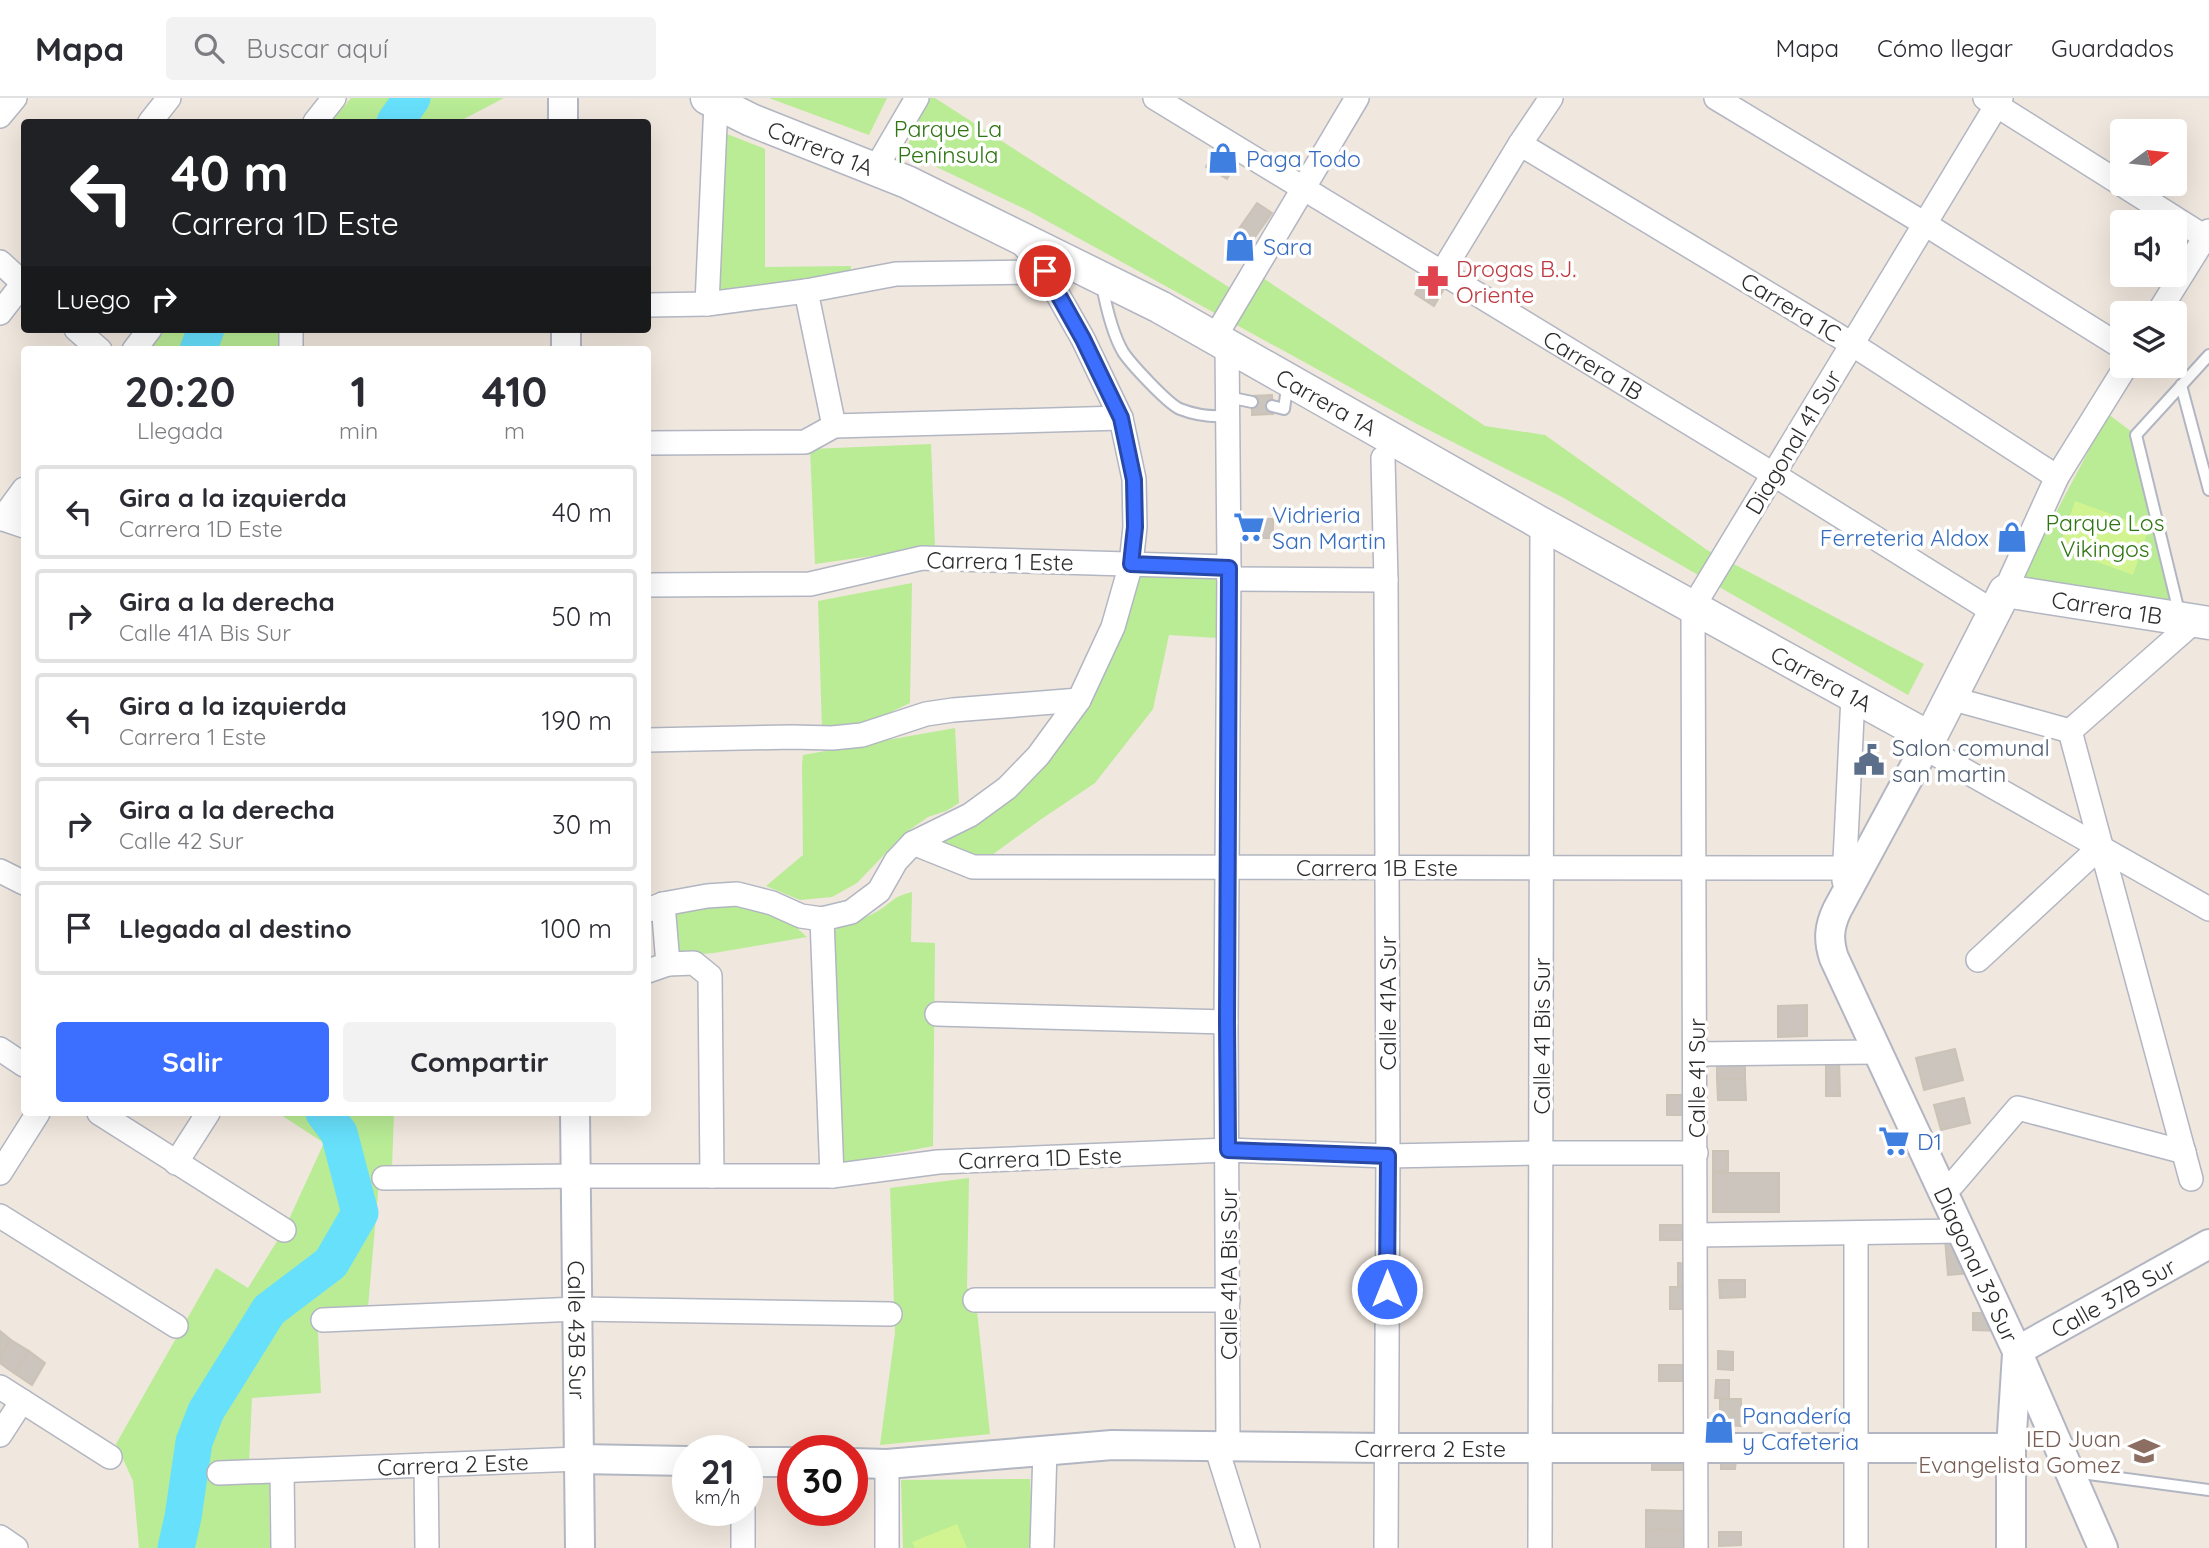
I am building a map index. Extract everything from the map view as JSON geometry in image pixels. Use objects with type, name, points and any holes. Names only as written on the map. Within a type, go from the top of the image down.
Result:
[{"type":"main road","name":"Carrera 1A","points":[[711,101],[751,120],[876,168],[1101,277],[1221,341],[1542,524],[1853,696],[1927,743]]},
{"type":"main road","name":"Carrera 1B","points":[[1999,602],[2195,620]]},
{"type":"main road","points":[[1927,743],[1999,602]]},
{"type":"street","points":[[0,116],[15,98]]},
{"type":"street","points":[[152,119],[169,98]]},
{"type":"street","points":[[317,119],[334,98]]},
{"type":"street","points":[[563,98],[563,119]]},
{"type":"street","name":"Carrera 1B","points":[[1154,98],[1773,474],[1999,602]]},
{"type":"street","points":[[1221,341],[1303,189],[1357,98]]},
{"type":"street","points":[[1441,274],[1520,144],[1552,98]]},
{"type":"street","points":[[1716,98],[2110,340]]},
{"type":"street","points":[[1994,100],[2207,234],[2165,301]]},
{"type":"street","name":"Diagonal 41 Sur","points":[[1693,607],[1925,224],[1994,100]]},
{"type":"street","points":[[707,303],[711,101]]},
{"type":"street","points":[[876,168],[909,101]]},
{"type":"street","name":"Carrera 1C","points":[[1520,144],[1852,344],[2057,478]]},
{"type":"street","points":[[712,1176],[710,976],[694,963],[658,968],[655,907],[707,896],[737,894],[772,903],[801,916],[822,919],[851,912],[878,891],[896,861],[913,843],[970,815],[1007,788],[1038,756],[1079,700],[1113,627],[1131,564],[1135,527],[1134,480],[1121,418],[1083,339],[1045,271],[1014,234]]},
{"type":"street","points":[[0,262],[21,280]]},
{"type":"street","points":[[651,305],[707,303],[806,290],[896,274],[1045,271]]},
{"type":"street","points":[[0,313],[21,287]]},
{"type":"street","points":[[806,290],[834,426]]},
{"type":"street","points":[[81,333],[95,346]]},
{"type":"street","name":"Calle 41A Bis Sur","points":[[1221,341],[1228,407],[1229,573],[1228,1300],[1222,1447],[1248,1548]]},
{"type":"street","points":[[1999,602],[2057,478],[2119,378]]},
{"type":"street","points":[[651,443],[805,442],[834,426],[1121,418]]},
{"type":"street","name":"Calle 41A Sur","points":[[1383,458],[1386,580],[1388,1156],[1386,1548]]},
{"type":"street","points":[[21,493],[1,518],[21,525]]},
{"type":"street","name":"Calle 41 Bis Sur","points":[[1540,1548],[1542,524]]},
{"type":"street","name":"Carrera 1 Este","points":[[651,585],[810,584],[922,558],[1131,564],[1229,573],[1386,580]]},
{"type":"street","name":"Calle 41 Sur","points":[[1693,607],[1696,1548]]},
{"type":"street","points":[[2070,731],[2195,620]]},
{"type":"street","points":[[1844,896],[1853,696]]},
{"type":"street","points":[[1951,698],[2070,731]]},
{"type":"street","points":[[651,740],[842,737],[862,735],[926,714],[1079,700]]},
{"type":"street","points":[[2070,731],[2192,1179]]},
{"type":"street","points":[[1844,896],[1927,743],[2209,909]]},
{"type":"street","name":"Carrera 1B Este","points":[[913,843],[973,867],[1845,868]]},
{"type":"street","points":[[1978,960],[2101,846]]},
{"type":"street","points":[[0,871],[21,882]]},
{"type":"street","name":"Diagonal 39 Sur","points":[[1844,896],[1831,923],[1829,944],[1834,958],[2017,1351],[2103,1548]]},
{"type":"street","points":[[822,919],[832,1176]]},
{"type":"street","points":[[937,1014],[1227,1022]]},
{"type":"street","points":[[0,1049],[21,1063]]},
{"type":"street","points":[[1696,1054],[1877,1052]]},
{"type":"street","points":[[1943,1192],[1953,1184],[2018,1108],[2184,1152]]},
{"type":"street","points":[[0,1173],[36,1116]]},
{"type":"street","points":[[104,1116],[284,1230]]},
{"type":"street","points":[[176,1163],[206,1116]]},
{"type":"street","name":"Calle 43B Sur","points":[[575,1116],[580,1548]]},
{"type":"street","name":"Carrera 1D Este","points":[[384,1178],[832,1176],[938,1162],[1228,1150],[1388,1156],[1696,1153]]},
{"type":"street","points":[[0,1216],[176,1326]]},
{"type":"street","points":[[1696,1235],[1961,1231]]},
{"type":"street","points":[[1856,1233],[1856,1548]]},
{"type":"street","name":"Calle 37B Sur","points":[[2017,1351],[2209,1244]]},
{"type":"street","points":[[975,1300],[1228,1300]]},
{"type":"street","points":[[323,1320],[577,1309],[890,1314]]},
{"type":"street","points":[[2011,1548],[2011,1448],[2017,1351]]},
{"type":"street","points":[[0,1387],[110,1457]]},
{"type":"street","points":[[0,1435],[22,1401]]},
{"type":"street","name":"Carrera 2 Este","points":[[868,1463],[1112,1445],[2011,1448]]},
{"type":"street","points":[[1042,1548],[1045,1450]]},
{"type":"street","name":"Carrera 2 Este","points":[[219,1473],[579,1460],[672,1461]]},
{"type":"street","points":[[887,1464],[887,1548]]},
{"type":"street","points":[[426,1465],[427,1548]]},
{"type":"street","points":[[282,1471],[283,1548]]},
{"type":"street","points":[[743,1526],[743,1548]]},
{"type":"street","points":[[0,1537],[16,1548]]},
{"type":"lane","points":[[1101,277],[1104,297],[1123,351],[1154,386],[1179,408],[1213,417],[1228,407],[1252,402]]},
{"type":"lane","points":[[2195,620],[2136,435],[2209,355]]},
{"type":"lane","points":[[2181,385],[2209,490]]},
{"type":"lane","points":[[1272,406],[1284,409],[1286,395]]},
{"type":"lane","points":[[2071,1472],[2209,1490]]},
{"type":"green space","points":[[351,98],[504,98],[464,119],[334,119]]},
{"type":"green space","name":"Parque La Península","points":[[769,98],[887,98],[869,135]]},
{"type":"green space","name":"Parque La Península","points":[[928,98],[935,98],[1244,297],[1260,276],[1485,426],[1545,435],[1707,550],[1924,664],[1908,695],[1562,497],[1417,424],[1029,211],[905,152]]},
{"type":"green space","points":[[722,132],[765,149],[765,267],[851,266],[850,275],[792,284],[718,290]]},
{"type":"green space","points":[[159,333],[288,333],[287,346],[148,346]]},
{"type":"green space","name":"Parque Los Vikingos","points":[[2108,414],[2136,435],[2172,600],[2022,577]]},
{"type":"green space","points":[[931,444],[935,547],[815,564],[810,449]]},
{"type":"green space","points":[[2075,501],[2149,528],[2133,575],[2059,548]]},
{"type":"green space","points":[[1140,571],[1219,574],[1218,638],[1169,635],[1153,709],[1095,783],[981,863],[937,844],[1038,773],[1088,708],[1120,638]]},
{"type":"green space","points":[[912,583],[910,703],[866,724],[822,729],[818,601]]},
{"type":"green space","points":[[955,728],[959,803],[928,817],[905,833],[857,883],[832,897],[800,900],[766,886],[803,855],[803,755]]},
{"type":"green space","points":[[912,892],[911,942],[935,943],[933,1146],[839,1164],[827,934]]},
{"type":"green space","points":[[700,900],[765,909],[787,919],[807,937],[714,953],[686,955],[677,950],[675,907]]},
{"type":"green space","points":[[283,1116],[394,1116],[392,1167],[379,1182],[368,1307],[317,1315],[321,1393],[252,1398],[248,1483],[269,1484],[270,1548],[139,1548],[133,1481],[116,1444],[216,1268],[248,1288],[284,1230],[324,1143]]},
{"type":"green space","points":[[969,1178],[967,1288],[975,1292],[990,1434],[880,1445],[895,1333],[890,1188]]},
{"type":"green space","points":[[1030,1479],[1033,1548],[903,1548],[901,1480]]},
{"type":"green space","points":[[957,1524],[967,1548],[915,1548],[912,1542]]},
{"type":"building","points":[[1218,146],[1239,158],[1227,179],[1206,167]]},
{"type":"building","points":[[1257,203],[1272,213],[1240,258],[1226,247]]},
{"type":"building","points":[[1428,271],[1448,282],[1434,306],[1415,294]]},
{"type":"building","points":[[1272,395],[1273,414],[1252,415],[1252,396]]},
{"type":"building","points":[[1242,519],[1273,519],[1273,538],[1242,538]]},
{"type":"building","points":[[1807,1005],[1807,1036],[1778,1037],[1778,1006]]},
{"type":"building","points":[[1955,1049],[1963,1080],[1924,1090],[1916,1058]]},
{"type":"building","points":[[1717,1058],[1745,1058],[1745,1079],[1717,1079]]},
{"type":"building","points":[[1826,1059],[1839,1059],[1840,1096],[1826,1096]]},
{"type":"building","points":[[1717,1079],[1745,1079],[1746,1100],[1718,1100]]},
{"type":"building","points":[[1667,1095],[1686,1095],[1687,1115],[1667,1115]]},
{"type":"building","points":[[1964,1098],[1970,1123],[1941,1130],[1934,1105]]},
{"type":"building","points":[[1713,1151],[1728,1151],[1728,1171],[1713,1171]]},
{"type":"building","points":[[1713,1173],[1779,1173],[1779,1212],[1713,1212]]},
{"type":"building","points":[[1660,1225],[1686,1225],[1686,1240],[1660,1240]]},
{"type":"building","points":[[1956,1238],[1971,1273],[1948,1275],[1945,1239]]},
{"type":"building","points":[[1678,1263],[1688,1264],[1688,1286],[1678,1286]]},
{"type":"building","points":[[1719,1280],[1745,1280],[1745,1297],[1720,1298]]},
{"type":"building","points":[[1670,1287],[1688,1287],[1688,1309],[1670,1309]]},
{"type":"building","points":[[1973,1313],[1994,1313],[2001,1331],[1973,1330]]},
{"type":"building","points":[[0,1331],[11,1340],[0,1356]]},
{"type":"building","points":[[11,1340],[29,1351],[14,1373],[0,1363],[0,1356]]},
{"type":"building","points":[[29,1351],[45,1363],[32,1385],[14,1373]]},
{"type":"building","points":[[1718,1351],[1733,1352],[1733,1370],[1718,1369]]},
{"type":"building","points":[[1659,1365],[1688,1365],[1688,1381],[1659,1381]]},
{"type":"building","points":[[1716,1380],[1729,1380],[1729,1398],[1715,1398]]},
{"type":"building","points":[[1720,1399],[1741,1399],[1741,1426],[1720,1425]]},
{"type":"building","points":[[1652,1453],[1683,1457],[1683,1470],[1652,1470]]},
{"type":"building","points":[[1721,1460],[1736,1460],[1735,1469],[1721,1469]]},
{"type":"building","points":[[1646,1510],[1684,1511],[1684,1530],[1646,1529]]},
{"type":"building","points":[[1646,1529],[1684,1530],[1684,1548],[1646,1548]]},
{"type":"building","points":[[1719,1532],[1741,1532],[1741,1545],[1719,1546]]},
{"type":"waterway","points":[[397,119],[412,98]]},
{"type":"waterway","points":[[200,346],[204,333]]},
{"type":"waterway","points":[[176,1548],[194,1442],[206,1411],[269,1310],[331,1263],[360,1213],[339,1133],[326,1116]]},
{"type":"place","name":"Paga Todo","points":[[1223,158]]},
{"type":"place","name":"Sara","points":[[1240,246]]},
{"type":"place","name":"Drogas B.J. Oriente","points":[[1433,281]]},
{"type":"place","name":"Vidrieria San Martin","points":[[1249,527]]},
{"type":"place","name":"Ferreteria Aldox","points":[[2012,537]]},
{"type":"place","name":"Salon comunal san martin","points":[[1869,760]]},
{"type":"place","name":"D1","points":[[1894,1141]]},
{"type":"place","name":"Panadería y Cafeteria","points":[[1719,1428]]},
{"type":"place","name":"IED Juan Evangelista Gomez","points":[[2144,1451]]},
{"type":"route","points":[[1045,271],[1083,339],[1121,418],[1134,480],[1135,527],[1131,564],[1229,568],[1228,1150],[1388,1156],[1387,1289]]}]
